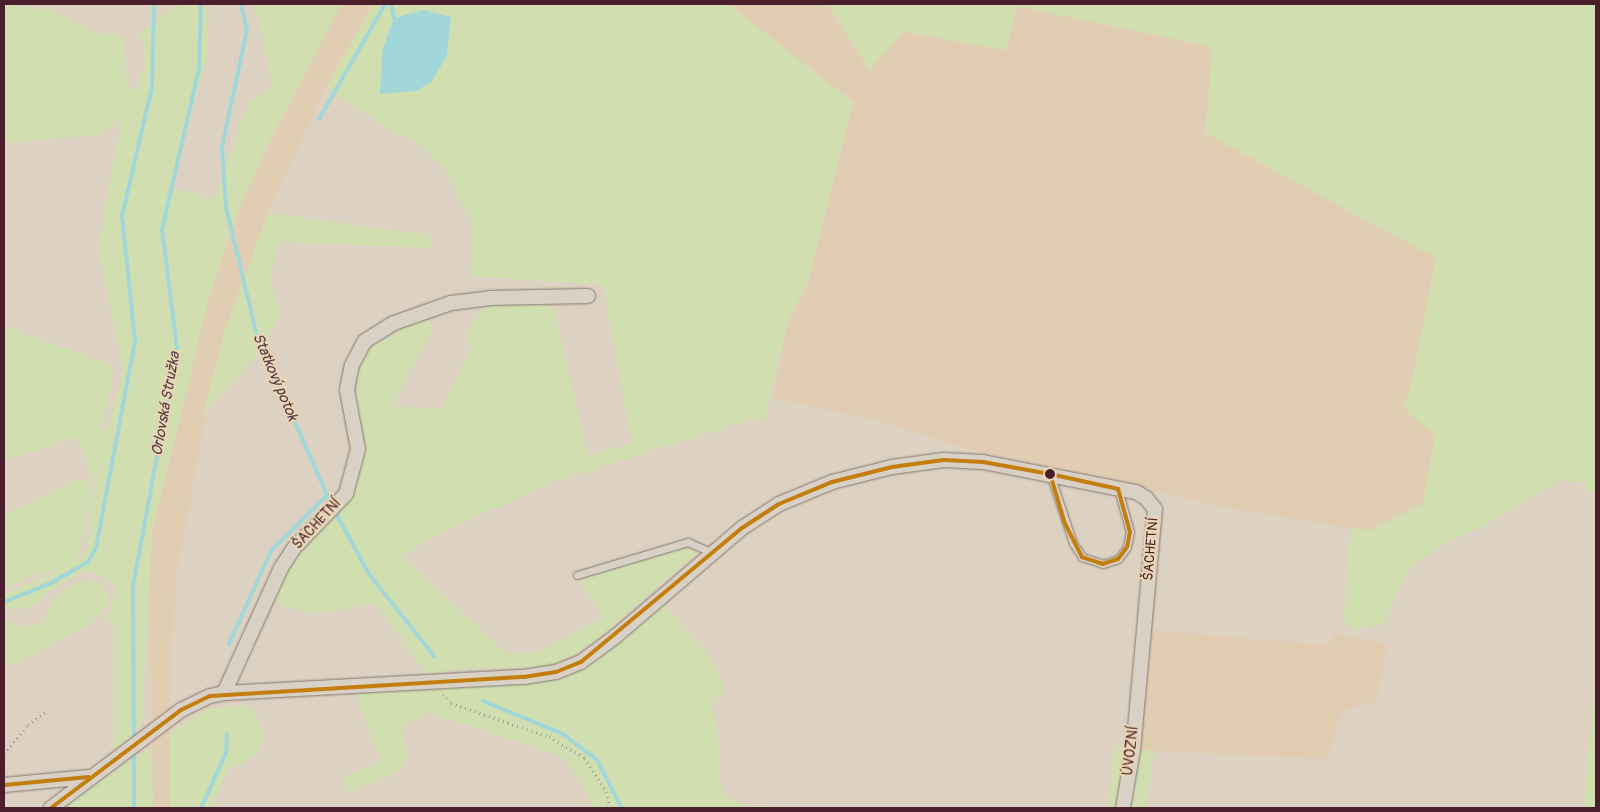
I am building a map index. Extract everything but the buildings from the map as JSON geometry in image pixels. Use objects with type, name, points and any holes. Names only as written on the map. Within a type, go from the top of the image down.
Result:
[{"type":"street","name":"ŠACHETNÍ","points":[[224,693],[280,568],[294,548],[346,494],[357,462],[358,449],[347,390],[352,365],[365,341],[394,323],[452,303],[489,298],[588,296]]},
{"type":"street","name":"ŠACHETNÍ","points":[[51,808],[90,776],[181,710],[224,693],[434,680],[524,677],[556,672],[581,662],[742,528],[779,504],[832,482],[892,467],[944,460],[983,462],[1050,474],[1136,492],[1146,498],[1155,510],[1137,694]]},
{"type":"street","name":"ÚVOZNÍ","points":[[1123,808],[1137,694]]},
{"type":"street","points":[[4,785],[90,776]]},
{"type":"lane","points":[[1050,474],[1073,542],[1082,557],[1103,564],[1118,558],[1127,547],[1130,532],[1118,489]]},
{"type":"lane","points":[[578,575],[688,542],[713,553]]},
{"type":"path","points":[[434,680],[451,703],[550,737],[586,758],[606,792],[611,808]]},
{"type":"path","points":[[4,754],[28,725],[47,711]]},
{"type":"shaded area","points":[[342,4],[373,4],[326,87],[268,213],[233,311],[209,399],[175,587],[169,726],[170,808],[153,808],[149,569],[152,532],[163,479],[209,298],[236,216],[269,142]]},
{"type":"shaded area","points":[[728,4],[828,4],[869,70],[904,32],[1006,50],[1017,6],[1212,47],[1345,210],[1436,258],[1410,391],[1435,436],[1423,504],[1369,531],[1237,510],[963,448],[883,422],[773,398],[788,321],[808,282],[823,217]]},
{"type":"shaded area","points":[[1148,630],[1330,645],[1333,633],[1389,644],[1377,698],[1373,703],[1350,707],[1340,716],[1330,753],[1324,759],[1137,750]]},
{"type":"green space","points":[[4,4],[54,11],[96,32],[123,36],[127,89],[136,90],[143,69],[144,41],[137,34],[180,4],[209,4],[207,58],[172,188],[214,199],[249,102],[272,86],[255,4],[342,4],[269,142],[236,216],[209,298],[152,532],[142,723],[114,752],[113,619],[102,623],[112,608],[115,586],[93,571],[83,572],[49,591],[39,603],[25,609],[4,609],[4,594],[60,569],[33,575],[4,589],[4,514],[46,496],[68,483],[90,479],[92,495],[76,562],[87,549],[95,480],[88,470],[79,437],[4,461],[4,326],[111,365],[113,375],[101,430],[108,428],[123,369],[98,248],[122,113],[115,125],[97,135],[4,143]]},
{"type":"green space","points":[[373,4],[728,4],[853,102],[808,282],[788,321],[765,419],[747,421],[547,484],[433,537],[402,556],[507,654],[537,652],[603,617],[579,580],[677,547],[699,551],[601,636],[578,652],[549,667],[460,669],[427,675],[376,604],[312,614],[272,602],[297,550],[348,496],[366,449],[357,400],[358,368],[369,348],[425,317],[433,327],[392,406],[442,409],[471,346],[465,343],[473,321],[486,305],[519,302],[553,306],[588,455],[632,444],[603,285],[470,276],[472,225],[445,170],[414,140],[392,132],[326,87]]},
{"type":"green space","points":[[828,4],[1596,4],[1596,491],[1587,492],[1586,484],[1560,480],[1486,525],[1451,541],[1420,559],[1406,574],[1384,624],[1351,630],[1344,618],[1350,528],[1369,531],[1423,504],[1435,436],[1403,408],[1412,381],[1436,258],[1205,133],[1212,47],[1017,6],[1006,50],[904,32],[869,70]]},
{"type":"green space","points":[[268,213],[430,235],[432,248],[279,242],[269,281],[282,313],[256,357],[203,414],[225,330]]},
{"type":"green space","points":[[94,580],[104,586],[109,598],[105,608],[91,623],[20,662],[4,666],[4,617],[20,627],[37,626],[45,618],[54,600],[72,584]]},
{"type":"green space","points":[[665,605],[715,663],[722,682],[724,690],[712,706],[718,737],[719,780],[723,791],[727,797],[743,805],[789,808],[593,808],[582,782],[561,756],[428,713],[401,727],[408,758],[397,773],[347,792],[341,778],[381,761],[355,694],[558,679],[583,668]]},
{"type":"green space","points":[[1596,677],[1596,808],[1584,808],[1584,797]]},
{"type":"green space","points":[[243,704],[254,711],[265,735],[257,755],[228,770],[212,808],[170,808],[169,734],[208,709]]},
{"type":"green space","points":[[152,745],[153,808],[61,808]]},
{"type":"green space","points":[[1115,746],[1154,751],[1147,808],[1107,808]]},
{"type":"water","points":[[424,10],[451,17],[447,56],[431,82],[416,91],[380,94],[382,51],[394,18]]},
{"type":"waterway","points":[[4,602],[51,583],[88,562],[96,548],[135,341],[122,216],[152,87],[154,4]]},
{"type":"waterway","name":"Orlovská Stružka","points":[[134,741],[133,587],[177,348],[162,230],[199,68],[201,4]]},
{"type":"waterway","name":"Statkový potok","points":[[241,4],[247,30],[222,147],[226,207],[257,336],[331,504]]},
{"type":"waterway","points":[[319,119],[385,4]]},
{"type":"waterway","points":[[391,4],[394,18]]},
{"type":"waterway","points":[[229,644],[271,551],[326,496]]},
{"type":"waterway","name":"Statkový potok","points":[[334,510],[369,574],[434,656]]},
{"type":"waterway","name":"Statkový potok","points":[[483,701],[563,734],[597,760],[622,808]]},
{"type":"waterway","points":[[201,808],[226,753],[227,734]]},
{"type":"waterway","name":"Orlovská Stružka","points":[[134,751],[134,808]]},
{"type":"transit line","points":[[51,808],[181,710],[210,696],[524,677],[556,672],[581,662],[742,528],[779,504],[832,482],[892,467],[944,460],[983,462],[1050,474]]},
{"type":"transit line","points":[[1050,474],[1118,489],[1130,532],[1127,547],[1118,559],[1103,564],[1082,557],[1065,524],[1050,474]]},
{"type":"transit line","points":[[4,785],[89,777]]}]
